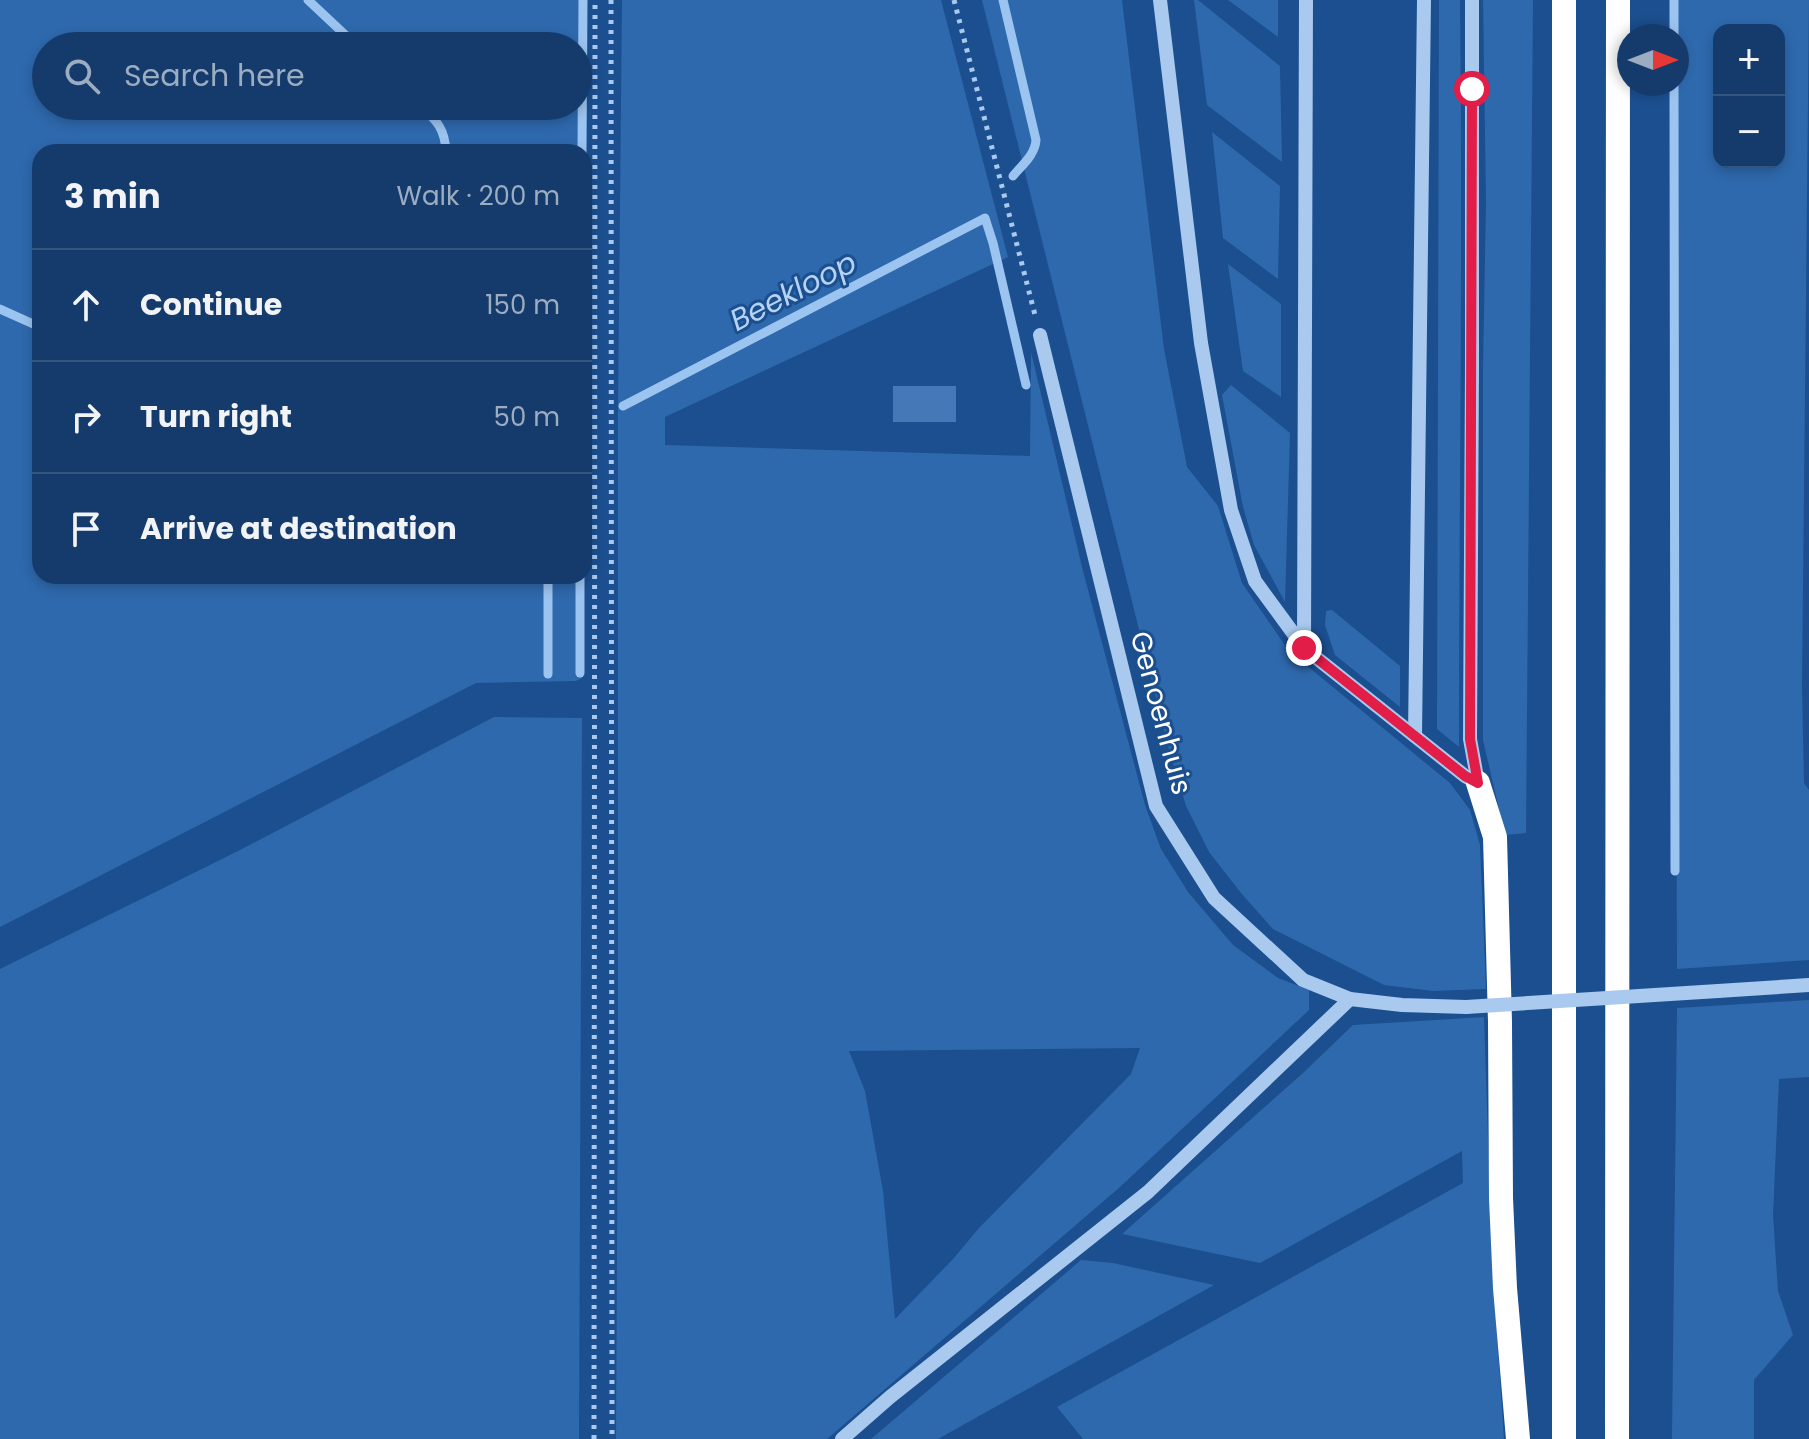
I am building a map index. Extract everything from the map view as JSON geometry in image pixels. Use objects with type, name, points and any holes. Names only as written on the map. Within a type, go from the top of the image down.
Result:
[{"type":"highway","points":[[1564,0],[1564,1439]]},
{"type":"highway","points":[[1617,1439],[1618,0]]},
{"type":"highway","points":[[1478,783],[1495,837],[1501,1198],[1518,1439]]},
{"type":"street","points":[[1160,0],[1201,343],[1231,510],[1255,581],[1304,648],[1465,776],[1478,783]]},
{"type":"street","points":[[1304,648],[1306,0]]},
{"type":"street","points":[[1415,736],[1424,0]]},
{"type":"street","points":[[1472,0],[1470,739],[1478,783]]},
{"type":"street","name":"Genoenhuis","points":[[1040,335],[1156,806],[1214,898],[1303,980],[1350,999],[1402,1005],[1466,1007],[1809,985]]},
{"type":"street","points":[[842,1439],[890,1397],[1148,1192],[1350,999]]},
{"type":"path","points":[[594,1439],[595,0]]},
{"type":"path","points":[[611,0],[612,1439]]},
{"type":"path","points":[[954,0],[1040,335]]},
{"type":"shaded area","points":[[0,0],[583,0],[583,32],[32,32],[32,120],[581,120],[581,144],[32,144],[32,584],[580,584],[582,678],[576,681],[476,683],[0,927]]},
{"type":"shaded area","points":[[622,0],[941,0],[1008,257],[665,417],[665,445],[1030,456],[1031,352],[1083,571],[1145,805],[1161,849],[1188,892],[1233,945],[1278,978],[1309,990],[1309,1010],[1120,1187],[827,1439],[616,1439]],"holes":[[[1140,1048],[1131,1074],[979,1228],[895,1319],[883,1191],[865,1091],[849,1051]]]},
{"type":"shaded area","points":[[982,0],[1122,0],[1164,349],[1187,467],[1218,506],[1242,583],[1289,651],[1450,783],[1470,810],[1480,845],[1486,989],[1433,991],[1384,985],[1273,929],[1209,852],[1186,806],[1169,750]]},
{"type":"shaded area","points":[[1194,0],[1198,0],[1280,66],[1282,162],[1207,105]]},
{"type":"shaded area","points":[[1228,0],[1278,0],[1278,37]]},
{"type":"shaded area","points":[[1439,0],[1460,0],[1459,747],[1437,729]]},
{"type":"shaded area","points":[[1483,0],[1533,0],[1526,833],[1505,835],[1483,740],[1486,201]]},
{"type":"shaded area","points":[[1673,0],[1809,0],[1802,687],[1804,783],[1809,790],[1809,960],[1677,969],[1674,96],[1689,96],[1689,24],[1673,24]]},
{"type":"shaded area","points":[[1212,132],[1280,186],[1278,279],[1223,238]]},
{"type":"shaded area","points":[[1228,264],[1281,304],[1281,397],[1243,371]]},
{"type":"shaded area","points":[[1231,385],[1290,433],[1285,602],[1254,545],[1243,507],[1222,395]]},
{"type":"shaded area","points":[[1332,610],[1400,666],[1400,707],[1335,655],[1325,625],[1326,611]]},
{"type":"shaded area","points":[[494,717],[582,718],[579,1439],[0,1439],[0,969],[238,851]]},
{"type":"shaded area","points":[[1809,1000],[1809,1077],[1779,1079],[1773,1215],[1778,1291],[1793,1335],[1754,1380],[1754,1439],[1672,1439],[1677,1008]]},
{"type":"shaded area","points":[[1484,1017],[1492,1259],[1504,1439],[1083,1439],[1057,1407],[1463,1183],[1462,1151],[1260,1263],[1122,1234],[1353,1025]]},
{"type":"shaded area","points":[[1081,1260],[1113,1263],[1214,1285],[938,1439],[871,1439]]},
{"type":"building","points":[[893,386],[956,386],[956,422],[893,422]]},
{"type":"waterway","points":[[308,0],[342,32]]},
{"type":"waterway","points":[[583,0],[583,32]]},
{"type":"waterway","name":"Beekloop","points":[[1003,0],[1036,140],[1031,155],[1013,176]]},
{"type":"waterway","points":[[1674,0],[1674,24]]},
{"type":"waterway","points":[[1674,96],[1675,871]]},
{"type":"waterway","points":[[435,120],[445,144]]},
{"type":"waterway","points":[[582,120],[582,144]]},
{"type":"waterway","name":"Beekloop","points":[[623,406],[985,218],[1026,385]]},
{"type":"waterway","name":"Beekloop","points":[[0,309],[32,323]]},
{"type":"waterway","points":[[548,584],[548,674]]},
{"type":"waterway","points":[[580,584],[580,673]]},
{"type":"route","points":[[1304,648],[1465,776],[1478,783],[1470,739],[1472,89]]}]
